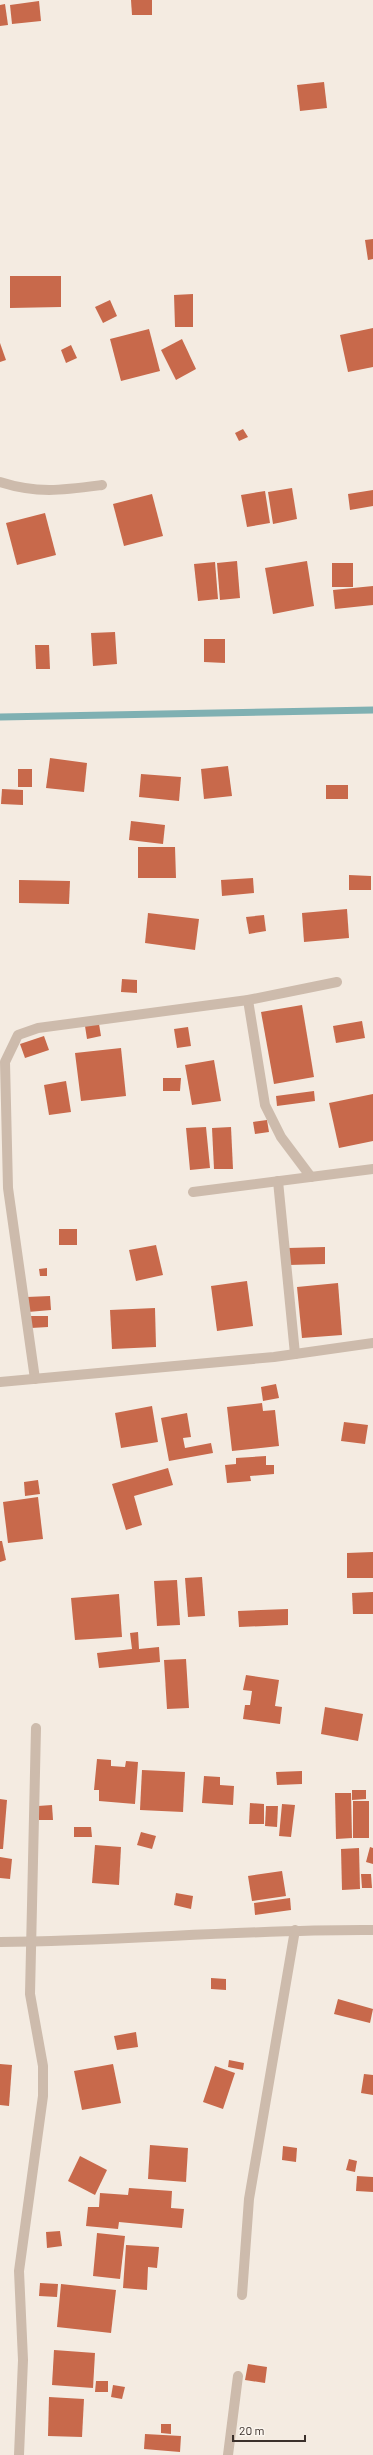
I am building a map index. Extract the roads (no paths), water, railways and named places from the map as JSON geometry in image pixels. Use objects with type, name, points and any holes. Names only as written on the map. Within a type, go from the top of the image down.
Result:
[{"type":"street","points":[[0,482],[35,491],[56,491],[102,485]]},
{"type":"street","points":[[35,1379],[8,1188],[5,1062],[18,1035],[38,1028],[248,1000],[337,982]]},
{"type":"street","points":[[248,1000],[265,1105],[282,1137],[311,1177]]},
{"type":"street","points":[[193,1192],[373,1169]]},
{"type":"street","points":[[278,1181],[295,1354]]},
{"type":"street","points":[[0,1382],[295,1354],[373,1343]]},
{"type":"street","points":[[19,2455],[23,2360],[19,2271],[42,2096],[43,2072],[30,1994],[36,1728]]},
{"type":"street","points":[[242,2295],[249,2199],[295,1930]]},
{"type":"street","points":[[0,1942],[78,1942],[236,1931],[373,1930]]},
{"type":"street","points":[[228,2455],[238,2376]]},
{"type":"waterway","points":[[0,717],[373,710]]}]
